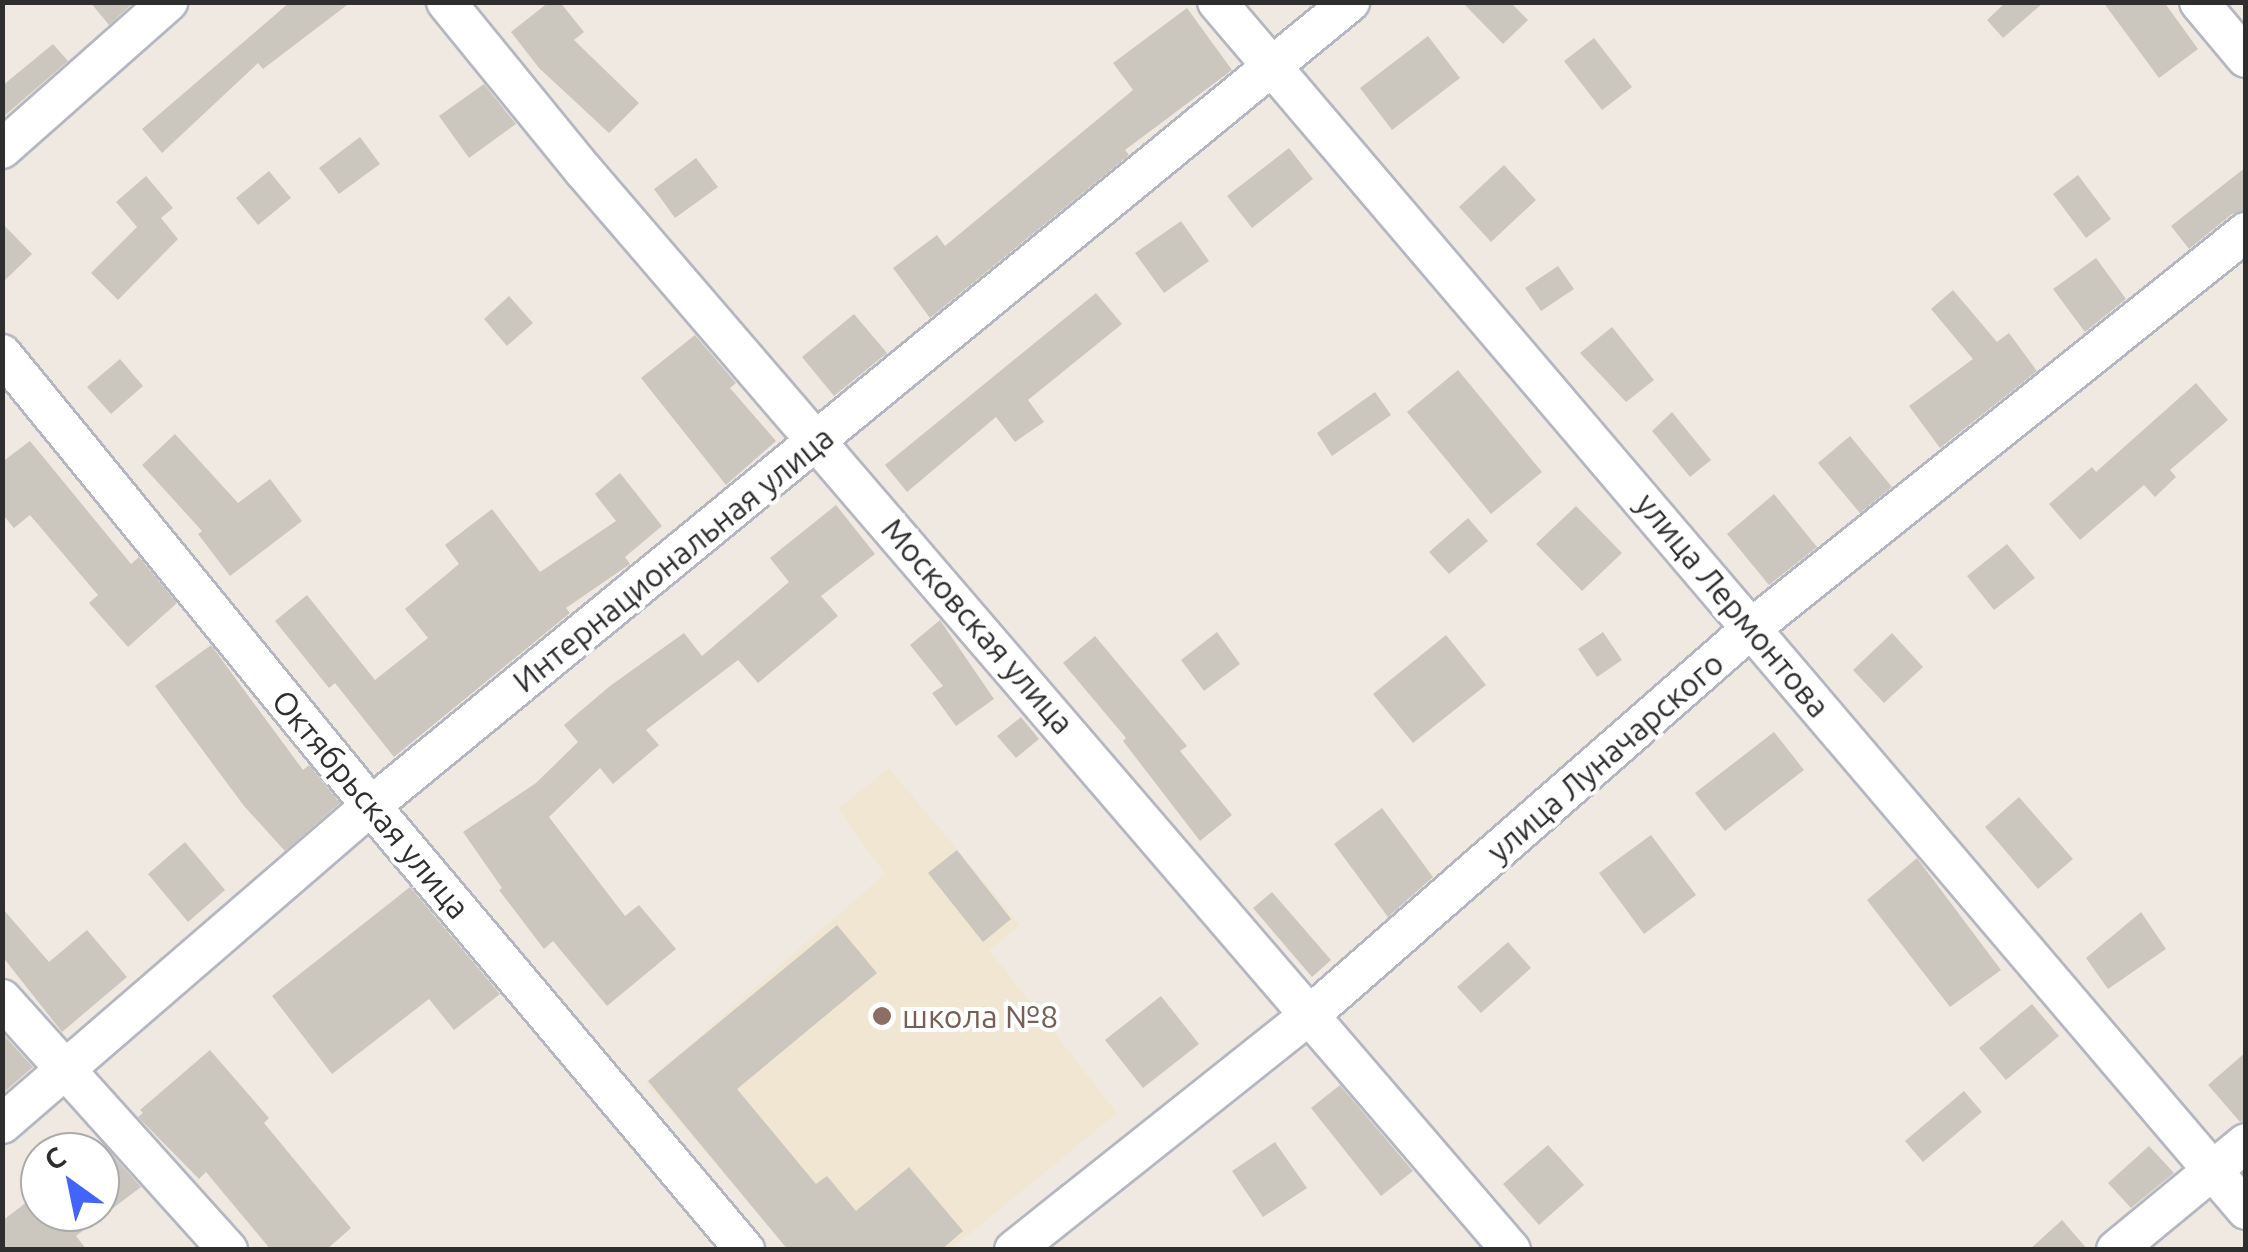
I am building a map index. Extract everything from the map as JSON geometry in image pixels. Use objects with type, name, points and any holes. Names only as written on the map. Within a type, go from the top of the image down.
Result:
[{"type":"street","points":[[2,149],[168,2]]},
{"type":"street","name":"Московская улица","points":[[446,2],[583,170],[1511,1250]]},
{"type":"street","name":"улица Лермонтова","points":[[1217,2],[2246,1210]]},
{"type":"street","name":"Интернациональная улица","points":[[2,1124],[371,806],[1350,2]]},
{"type":"street","points":[[2199,2],[2246,58]]},
{"type":"street","name":"улица Луначарского","points":[[1014,1250],[1312,1014],[1753,627],[2246,232]]},
{"type":"street","name":"Октябрьская улица","points":[[2,354],[371,806],[745,1250]]},
{"type":"street","points":[[2,999],[228,1250]]},
{"type":"street","points":[[2116,1250],[2246,1143]]},
{"type":"shaded area","name":"школа №8","points":[[889,768],[1020,925],[989,950],[1117,1113],[951,1249],[789,1249],[646,1083],[885,874],[838,809]]},
{"type":"building","points":[[90,2],[134,2],[109,25]]},
{"type":"building","points":[[290,2],[351,2],[263,69],[258,63],[162,153],[142,129]]},
{"type":"building","points":[[549,2],[560,2],[584,32],[574,40],[639,103],[609,133],[539,68],[511,32]]},
{"type":"building","points":[[1462,2],[1510,2],[1528,20],[1503,44]]},
{"type":"building","points":[[2006,2],[2044,2],[2003,38],[1987,20]]},
{"type":"building","points":[[2103,2],[2164,2],[2198,49],[2159,78]]},
{"type":"building","points":[[1187,8],[1232,70],[1125,150],[1129,155],[930,318],[893,268],[937,235],[945,246],[1133,90],[1113,63]]},
{"type":"building","points":[[1428,36],[1460,78],[1392,130],[1360,88]]},
{"type":"building","points":[[1594,38],[1632,87],[1602,110],[1564,61]]},
{"type":"building","points":[[53,44],[68,61],[2,118],[2,86]]},
{"type":"building","points":[[484,84],[516,124],[469,158],[439,116]]},
{"type":"building","points":[[360,137],[380,164],[339,194],[319,168]]},
{"type":"building","points":[[1289,148],[1313,179],[1252,228],[1227,196]]},
{"type":"building","points":[[696,158],[718,187],[675,218],[654,189]]},
{"type":"building","points":[[1504,165],[1536,200],[1491,242],[1459,207]]},
{"type":"building","points":[[2246,167],[2246,210],[2232,214],[2189,249],[2171,226]]},
{"type":"building","points":[[269,171],[291,198],[258,225],[236,198]]},
{"type":"building","points":[[2078,175],[2111,219],[2086,238],[2053,194]]},
{"type":"building","points":[[146,176],[173,208],[161,218],[178,239],[118,300],[91,273],[137,227],[116,202]]},
{"type":"building","points":[[1181,221],[1209,261],[1164,293],[1135,253]]},
{"type":"building","points":[[2,223],[32,254],[2,283]]},
{"type":"building","points":[[2096,258],[2126,299],[2085,332],[2053,289]]},
{"type":"building","points":[[1558,266],[1574,289],[1541,311],[1525,288]]},
{"type":"building","points":[[1953,290],[1997,342],[2009,333],[2037,371],[1940,448],[1909,406],[1973,359],[1931,309]]},
{"type":"building","points":[[1096,293],[1122,324],[1028,400],[1044,422],[1015,442],[996,417],[907,492],[885,465]]},
{"type":"building","points":[[509,296],[533,323],[507,346],[484,319]]},
{"type":"building","points":[[854,314],[887,353],[834,396],[802,357]]},
{"type":"building","points":[[1612,327],[1654,380],[1626,402],[1580,353]]},
{"type":"building","points":[[695,335],[736,383],[730,388],[776,441],[726,485],[641,378]]},
{"type":"building","points":[[120,359],[143,386],[111,414],[87,387]]},
{"type":"building","points":[[1458,370],[1542,472],[1491,514],[1407,412]]},
{"type":"building","points":[[2196,383],[2228,420],[2170,470],[2176,477],[2155,497],[2144,485],[2080,540],[2049,504],[2092,467],[2096,472]]},
{"type":"building","points":[[1375,392],[1391,415],[1332,456],[1317,433]]},
{"type":"building","points":[[1672,412],[1711,460],[1690,477],[1652,431]]},
{"type":"building","points":[[175,434],[238,503],[270,479],[302,521],[230,576],[198,534],[202,531],[142,465]]},
{"type":"building","points":[[1850,436],[1892,487],[1860,513],[1818,463]]},
{"type":"building","points":[[30,441],[131,564],[139,557],[177,603],[128,647],[89,603],[98,595],[30,515],[14,528],[2,514],[2,462]]},
{"type":"building","points":[[620,473],[662,526],[625,557],[630,564],[566,608],[570,613],[394,757],[335,683],[329,688],[275,621],[307,595],[375,680],[428,638],[405,609],[459,564],[445,545],[492,509],[540,572],[616,521],[595,494]]},
{"type":"building","points":[[1774,494],[1817,547],[1769,585],[1727,534]]},
{"type":"building","points":[[836,505],[875,554],[821,596],[838,616],[758,683],[738,660],[646,730],[659,745],[613,784],[600,768],[549,817],[625,916],[639,905],[676,949],[607,1006],[553,941],[544,949],[499,890],[502,888],[463,832],[536,783],[578,742],[564,725],[610,686],[684,633],[702,656],[789,582],[770,558]]},
{"type":"building","points":[[1576,506],[1622,553],[1582,591],[1536,544]]},
{"type":"building","points":[[1468,518],[1488,541],[1449,574],[1429,552]]},
{"type":"building","points":[[2007,544],[2035,578],[1994,610],[1967,576]]},
{"type":"building","points":[[940,620],[994,699],[956,726],[932,693],[943,686],[910,645]]},
{"type":"building","points":[[1217,632],[1240,664],[1204,691],[1181,660]]},
{"type":"building","points":[[1603,632],[1622,660],[1597,677],[1578,649]]},
{"type":"building","points":[[1892,633],[1923,667],[1884,703],[1853,670]]},
{"type":"building","points":[[1446,635],[1486,685],[1413,743],[1373,694]]},
{"type":"building","points":[[1095,636],[1187,746],[1180,751],[1232,815],[1200,841],[1123,741],[1126,738],[1063,663]]},
{"type":"building","points":[[211,645],[303,770],[309,765],[340,803],[285,851],[244,806],[155,686]]},
{"type":"building","points":[[1021,717],[1039,739],[1016,758],[997,736]]},
{"type":"building","points":[[1774,732],[1804,770],[1725,831],[1695,793]]},
{"type":"building","points":[[2019,797],[2073,859],[2038,889],[1985,827]]},
{"type":"building","points":[[1382,808],[1433,877],[1388,917],[1334,844]]},
{"type":"building","points":[[1651,835],[1696,895],[1644,934],[1599,873]]},
{"type":"building","points":[[185,842],[225,890],[188,922],[148,874]]},
{"type":"building","points":[[957,850],[1011,919],[983,942],[928,873]]},
{"type":"building","points":[[1917,858],[2001,970],[1950,1007],[1867,900]]},
{"type":"building","points":[[410,887],[500,994],[454,1030],[429,999],[332,1074],[272,996]]},
{"type":"building","points":[[1272,892],[1331,960],[1312,977],[1253,908]]},
{"type":"building","points":[[2,908],[49,962],[87,930],[127,977],[62,1032],[2,956]]},
{"type":"building","points":[[2141,912],[2166,949],[2108,989],[2086,958]]},
{"type":"building","points":[[837,925],[877,973],[737,1089],[816,1184],[827,1176],[856,1211],[909,1167],[963,1231],[941,1250],[788,1250],[648,1081]]},
{"type":"building","points":[[1508,942],[1531,968],[1481,1013],[1457,987]]},
{"type":"building","points":[[1161,996],[1199,1044],[1143,1088],[1105,1040]]},
{"type":"building","points":[[2032,1004],[2059,1036],[2006,1080],[1979,1048]]},
{"type":"building","points":[[2,1033],[33,1067],[2,1094]]},
{"type":"building","points":[[210,1050],[269,1118],[264,1123],[351,1228],[326,1250],[271,1250],[206,1172],[199,1179],[138,1117],[143,1113],[140,1110]]},
{"type":"building","points":[[2246,1052],[2246,1121],[2240,1122],[2208,1085]]},
{"type":"building","points":[[1340,1085],[1413,1171],[1381,1196],[1311,1108]]},
{"type":"building","points":[[1964,1091],[1982,1112],[1923,1162],[1905,1141]]},
{"type":"building","points":[[1275,1142],[1307,1188],[1263,1217],[1232,1171]]},
{"type":"building","points":[[1548,1145],[1584,1185],[1539,1225],[1503,1184]]},
{"type":"building","points":[[2149,1146],[2174,1173],[2131,1208],[2108,1183]]},
{"type":"building","points":[[120,1163],[141,1187],[120,1203]]},
{"type":"building","points":[[20,1207],[20,1232],[81,1232],[76,1236],[87,1250],[2,1250],[2,1221]]},
{"type":"building","points":[[2062,1220],[2088,1250],[2029,1250]]},
{"type":"place","name":"школа №8","points":[[882,1016]]}]
